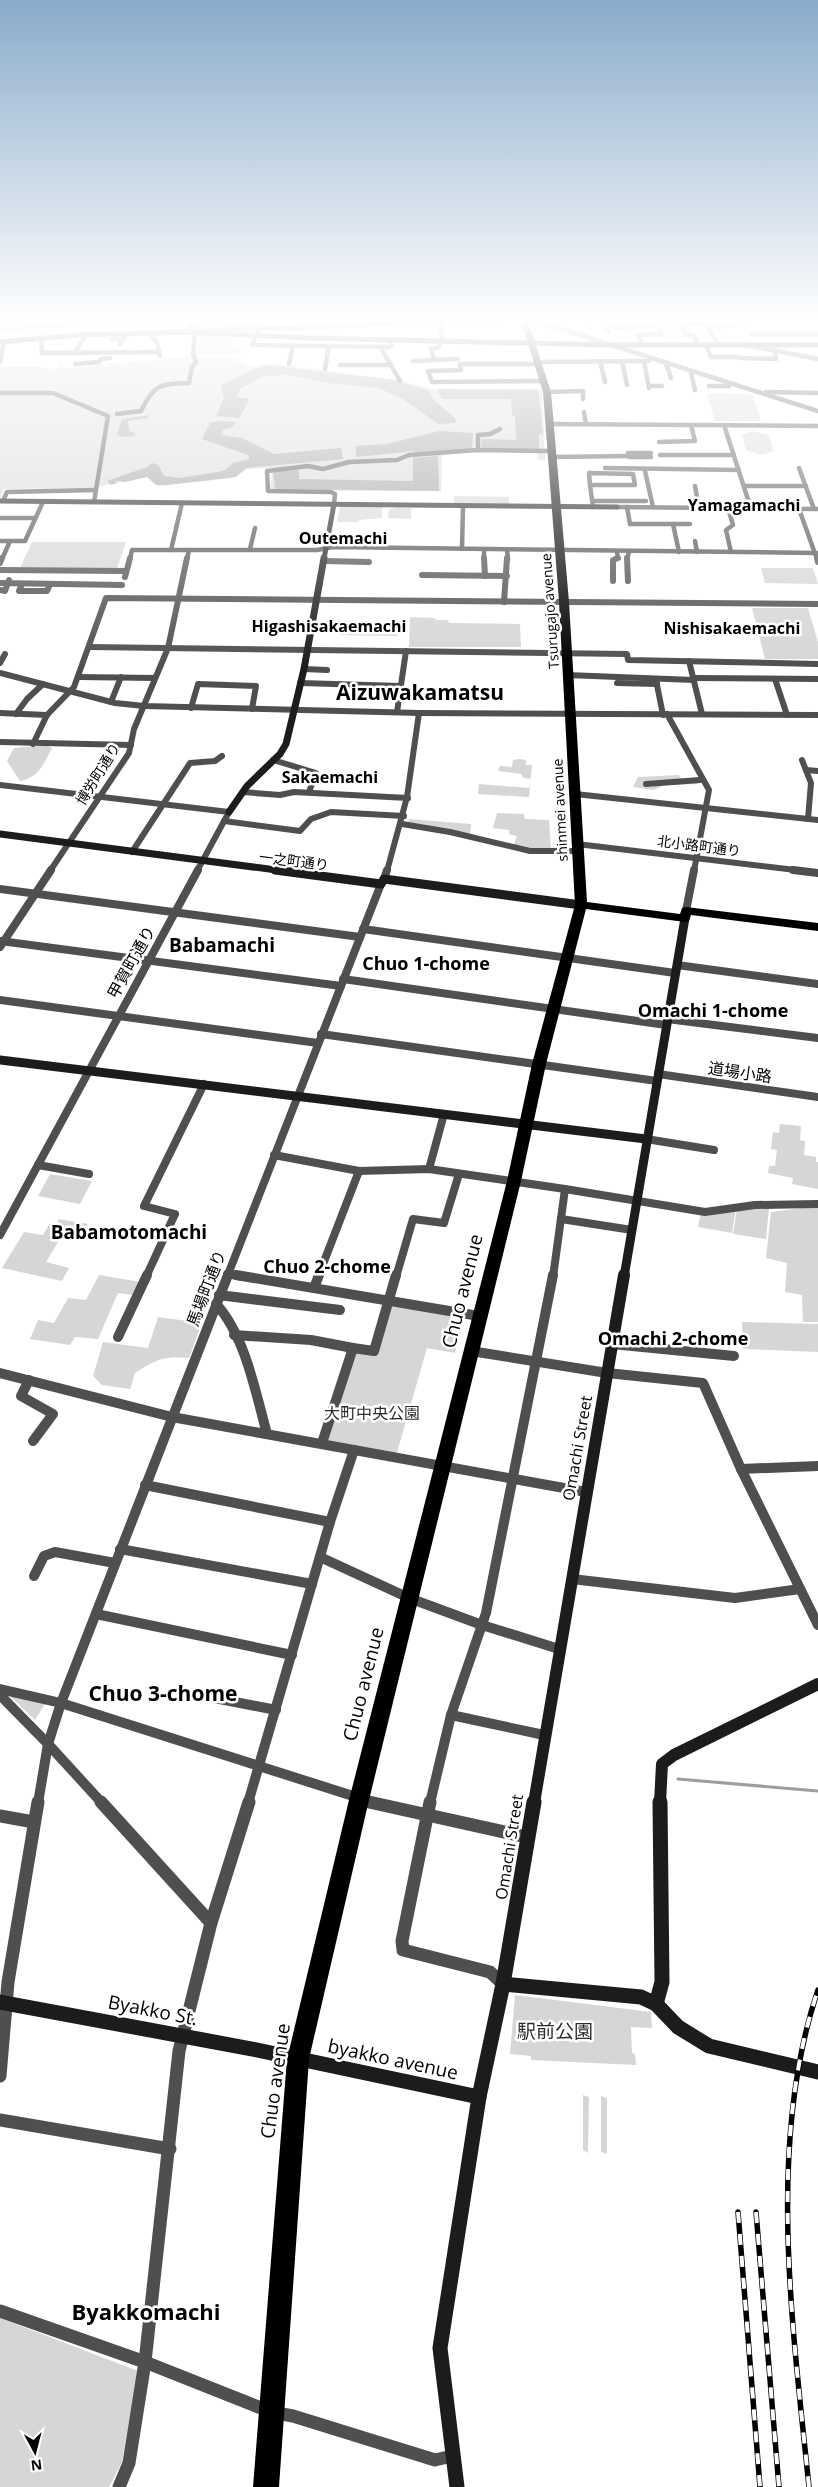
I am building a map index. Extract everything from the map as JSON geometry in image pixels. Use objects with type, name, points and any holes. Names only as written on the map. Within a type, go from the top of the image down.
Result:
[{"type":"highway","name":"Tsurugajo avenue","points":[[550,434],[564,602],[570,714]]},
{"type":"highway","name":"shinmei avenue","points":[[570,714],[581,904]]},
{"type":"highway","points":[[581,904],[818,928]]},
{"type":"highway","name":"Chuo avenue","points":[[266,2487],[292,2113],[298,2059],[359,1800],[443,1468],[479,1316],[514,1181],[540,1064],[581,904]]},
{"type":"street","points":[[94,502],[106,434]]},
{"type":"street","points":[[478,450],[478,436],[490,434]]},
{"type":"street","points":[[659,442],[695,441],[693,434]]},
{"type":"street","points":[[727,434],[751,509]]},
{"type":"street","points":[[334,504],[335,494],[331,492],[268,490],[267,471],[308,466],[322,469],[349,462],[397,460],[407,455],[478,450],[551,454],[651,455]]},
{"type":"street","points":[[660,455],[734,455]]},
{"type":"street","points":[[694,455],[697,463]]},
{"type":"street","points":[[605,468],[739,470]]},
{"type":"street","points":[[592,504],[617,507],[816,509],[800,468]]},
{"type":"street","points":[[645,471],[653,507]]},
{"type":"street","points":[[590,485],[635,485],[633,474],[589,473],[590,485],[592,504]]},
{"type":"street","points":[[694,486],[699,508]]},
{"type":"street","points":[[744,486],[806,486]]},
{"type":"street","points":[[1,501],[7,492],[96,490]]},
{"type":"street","points":[[1,501],[556,507],[646,501]]},
{"type":"street","points":[[0,541],[25,541],[43,502]]},
{"type":"street","points":[[171,550],[182,503]]},
{"type":"street","name":"甲賀町通り","points":[[0,1235],[229,812],[243,792],[286,744],[304,669],[334,504]]},
{"type":"street","points":[[462,550],[463,506]]},
{"type":"street","points":[[628,507],[631,533]]},
{"type":"street","points":[[630,524],[673,524],[690,527],[687,508]]},
{"type":"street","points":[[728,508],[733,525],[726,530],[731,552]]},
{"type":"street","points":[[799,509],[817,553],[818,562]]},
{"type":"street","points":[[0,518],[36,518]]},
{"type":"street","points":[[673,524],[680,552]]},
{"type":"street","points":[[250,550],[255,528]]},
{"type":"street","points":[[0,563],[10,541]]},
{"type":"street","points":[[695,541],[697,552]]},
{"type":"street","points":[[0,548],[7,548]]},
{"type":"street","points":[[118,596],[132,550],[326,549],[817,553]]},
{"type":"street","name":"博労町通り","points":[[1,943],[128,753],[134,729],[168,648],[189,550]]},
{"type":"street","points":[[484,550],[485,576]]},
{"type":"street","points":[[504,602],[507,550]]},
{"type":"street","points":[[613,581],[613,560],[618,558],[618,552]]},
{"type":"street","points":[[628,581],[626,561],[629,552]]},
{"type":"street","points":[[324,561],[369,562]]},
{"type":"street","points":[[0,570],[126,571]]},
{"type":"street","points":[[0,590],[5,590],[13,570]]},
{"type":"street","points":[[422,575],[507,576]]},
{"type":"street","points":[[0,583],[22,584],[19,591],[47,591],[50,584],[122,585]]},
{"type":"street","points":[[33,744],[48,715],[71,691],[78,677],[106,598],[118,596],[504,602],[818,604]]},
{"type":"street","points":[[89,647],[628,654],[628,660],[818,664]]},
{"type":"street","points":[[397,712],[406,651]]},
{"type":"street","points":[[0,663],[5,654]]},
{"type":"street","points":[[689,661],[702,714]]},
{"type":"street","points":[[304,669],[327,670]]},
{"type":"street","points":[[0,673],[111,702],[144,706],[418,713],[818,715]]},
{"type":"street","points":[[567,675],[694,679],[818,679]]},
{"type":"street","points":[[630,676],[630,684]]},
{"type":"street","points":[[78,677],[156,678]]},
{"type":"street","points":[[111,702],[121,677]]},
{"type":"street","points":[[656,677],[665,715],[695,768],[708,785],[707,807],[686,915]]},
{"type":"street","points":[[775,679],[787,715]]},
{"type":"street","points":[[300,683],[401,686]]},
{"type":"street","points":[[617,683],[658,684]]},
{"type":"street","points":[[16,714],[27,698],[43,684]]},
{"type":"street","points":[[191,708],[198,684],[256,686],[252,709]]},
{"type":"street","points":[[0,713],[48,715]]},
{"type":"street","name":"馬場町通り","points":[[0,2076],[3,2003],[48,1744],[61,1703],[120,1549],[383,881],[402,824],[408,798],[418,713]]},
{"type":"street","points":[[0,742],[131,745]]},
{"type":"street","points":[[132,852],[190,763],[215,761],[222,756]]},
{"type":"street","points":[[273,760],[313,771],[316,777],[309,792]]},
{"type":"street","points":[[802,760],[811,783],[808,819]]},
{"type":"street","points":[[806,770],[818,770]]},
{"type":"street","points":[[646,784],[700,780]]},
{"type":"street","points":[[0,795],[3,786],[229,812]]},
{"type":"street","points":[[243,792],[280,795],[294,792],[309,792],[408,798]]},
{"type":"street","points":[[575,794],[818,820]]},
{"type":"street","points":[[224,821],[300,831],[310,819],[331,812],[404,816]]},
{"type":"street","name":"北小路町通り","points":[[402,824],[450,832],[530,852],[577,847],[818,873]]},
{"type":"street","name":"一之町通り","points":[[0,834],[202,862],[581,904]]},
{"type":"street","points":[[0,889],[175,913],[818,984]]},
{"type":"street","name":"Omachi Street","points":[[457,2487],[445,2415],[440,2348],[480,2097],[503,1984],[646,1139],[686,915]]},
{"type":"street","points":[[1,943],[554,1010],[818,1038]]},
{"type":"street","points":[[0,1000],[118,1017],[658,1077]]},
{"type":"street","points":[[0,1060],[298,1095],[646,1139],[714,1150]]},
{"type":"street","name":"道場小路","points":[[658,1077],[818,1097]]},
{"type":"street","points":[[118,1337],[175,1214],[144,1206],[204,1084]]},
{"type":"street","points":[[429,1169],[444,1114]]},
{"type":"street","points":[[274,1155],[359,1171],[429,1169],[705,1212],[755,1205],[818,1204]]},
{"type":"street","points":[[38,1165],[89,1174]]},
{"type":"street","points":[[314,1288],[359,1171]]},
{"type":"street","points":[[234,1335],[312,1340],[374,1351],[413,1219],[444,1223],[459,1174]]},
{"type":"street","points":[[565,1189],[554,1270],[482,1625],[451,1715],[427,1816],[405,1923],[402,1941],[403,1950],[490,1972],[503,1984],[641,1997],[656,2004],[678,2027],[709,2046],[748,2057],[818,2072]]},
{"type":"street","points":[[561,1219],[632,1230]]},
{"type":"street","points":[[227,1274],[479,1316]]},
{"type":"street","points":[[326,1308],[331,1290]]},
{"type":"street","points":[[218,1300],[340,1310]]},
{"type":"street","points":[[218,1300],[224,1309],[256,1395],[267,1434]]},
{"type":"street","points":[[612,1344],[734,1356]]},
{"type":"street","points":[[322,1443],[353,1348]]},
{"type":"street","points":[[471,1351],[607,1373],[703,1384],[741,1469],[800,1589],[815,1614],[818,1625]]},
{"type":"street","points":[[0,1374],[172,1417],[322,1443],[443,1468],[586,1492]]},
{"type":"street","points":[[29,1380],[22,1396],[26,1400],[51,1411],[53,1414],[33,1441]]},
{"type":"street","points":[[119,2487],[129,2463],[145,2362],[182,2036],[211,1923],[260,1766],[330,1522],[354,1450]]},
{"type":"street","points":[[741,1469],[818,1466]]},
{"type":"street","points":[[145,1485],[330,1522]]},
{"type":"street","points":[[120,1549],[312,1584]]},
{"type":"street","points":[[34,1576],[44,1556],[55,1552],[115,1563]]},
{"type":"street","points":[[320,1557],[409,1598],[482,1625],[559,1649]]},
{"type":"street","points":[[572,1578],[735,1598],[762,1596],[800,1589]]},
{"type":"street","points":[[96,1614],[292,1655]]},
{"type":"street","points":[[656,2004],[662,1982],[660,1772],[662,1764],[674,1755],[818,1684]]},
{"type":"street","points":[[0,1689],[61,1703],[260,1766],[359,1800],[527,1837]]},
{"type":"street","points":[[0,1695],[48,1744],[211,1923]]},
{"type":"street","points":[[199,1695],[276,1710]]},
{"type":"street","points":[[451,1715],[544,1735]]},
{"type":"street","points":[[0,1816],[34,1822]]},
{"type":"street","name":"Byakko St.","points":[[3,2003],[298,2059]]},
{"type":"street","name":"byakko avenue","points":[[298,2059],[480,2097]]},
{"type":"street","points":[[0,2120],[170,2149]]},
{"type":"street","points":[[0,2311],[145,2362],[271,2412],[435,2460],[452,2456]]},
{"type":"green space","points":[[0,434],[544,434],[545,460],[538,460],[537,452],[442,454],[441,491],[270,490],[272,468],[248,469],[233,478],[158,486],[148,476],[91,488],[4,489],[0,499]]},
{"type":"green space","points":[[742,435],[769,435],[773,451],[762,455],[746,450]]},
{"type":"green space","points":[[454,496],[509,497],[509,504],[454,503]]},
{"type":"green space","points":[[340,507],[382,507],[382,518],[359,520],[359,522],[337,522]]},
{"type":"green space","points":[[411,508],[411,519],[388,518],[389,509]]},
{"type":"green space","points":[[32,542],[126,542],[117,569],[20,568]]},
{"type":"green space","points":[[761,568],[813,568],[818,584],[765,583]]},
{"type":"green space","points":[[752,608],[808,608],[818,642],[818,659],[765,659]]},
{"type":"green space","points":[[410,617],[448,620],[449,623],[520,624],[521,647],[409,647]]},
{"type":"green space","points":[[341,622],[398,623],[397,636],[339,635]]},
{"type":"green space","points":[[46,745],[52,748],[40,769],[32,777],[20,781],[7,761],[14,748]]},
{"type":"green space","points":[[513,760],[526,760],[526,765],[532,765],[531,779],[524,778],[521,774],[498,771],[500,766],[512,767]]},
{"type":"green space","points":[[679,775],[681,779],[694,778],[698,784],[660,785],[661,787],[653,790],[633,787],[638,777]]},
{"type":"green space","points":[[530,781],[529,797],[478,794],[479,784],[529,788]]},
{"type":"green space","points":[[497,813],[524,814],[525,819],[549,820],[551,850],[513,847],[517,836],[509,834],[509,830],[493,828]]},
{"type":"green space","points":[[409,819],[471,824],[470,837],[407,824]]},
{"type":"green space","points":[[780,1124],[801,1126],[800,1140],[805,1141],[804,1155],[816,1157],[816,1162],[818,1162],[818,1189],[792,1184],[793,1178],[768,1173],[769,1166],[775,1166],[777,1150],[771,1149],[773,1132],[779,1133]]},
{"type":"green space","points":[[50,1174],[92,1181],[80,1204],[38,1196]]},
{"type":"green space","points":[[736,1208],[732,1233],[698,1227],[701,1213]]},
{"type":"green space","points":[[769,1208],[766,1239],[733,1234],[737,1209]]},
{"type":"green space","points":[[818,1208],[818,1322],[803,1322],[802,1295],[785,1292],[787,1263],[766,1258],[771,1212]]},
{"type":"green space","points":[[59,1219],[88,1224],[79,1240],[61,1237],[46,1262],[69,1268],[62,1281],[2,1268],[24,1232],[43,1235],[50,1223],[56,1224]]},
{"type":"green space","points":[[99,1275],[141,1282],[134,1295],[118,1293],[98,1339],[75,1337],[70,1345],[30,1339],[38,1320],[54,1323],[68,1298],[86,1300]]},
{"type":"green space","name":"大町中央公園","points":[[391,1306],[465,1315],[455,1353],[427,1348],[396,1456],[325,1441],[354,1350],[376,1353]]},
{"type":"green space","points":[[158,1317],[202,1323],[189,1358],[166,1358],[149,1364],[135,1373],[130,1389],[102,1385],[93,1376],[103,1342],[148,1348]]},
{"type":"green space","points":[[742,1322],[818,1324],[818,1352],[743,1349]]},
{"type":"green space","points":[[9,1695],[45,1704],[35,1720]]},
{"type":"green space","name":"駅前公園","points":[[515,1995],[651,2012],[652,2028],[631,2027],[632,2053],[635,2054],[636,2065],[531,2060],[531,2056],[510,2054]]},
{"type":"green space","points":[[583,2095],[589,2097],[588,2153],[583,2150]]},
{"type":"green space","points":[[601,2096],[607,2098],[607,2154],[601,2152]]},
{"type":"green space","points":[[0,2318],[138,2371],[122,2462],[109,2487],[0,2487]]},
{"type":"shaded area","points":[[117,434],[135,434],[134,436],[121,437]]},
{"type":"shaded area","points":[[204,434],[222,434],[242,438],[274,454],[341,448],[343,459],[246,468],[236,477],[167,485],[156,485],[147,477],[125,482],[116,481],[117,483],[111,485],[107,481],[147,467],[152,463],[158,465],[164,476],[179,478],[218,472],[225,470],[233,463],[250,459],[248,455],[202,439]]},
{"type":"shaded area","points":[[427,434],[473,434],[472,449],[415,453],[414,451],[356,457],[356,446],[387,444]]},
{"type":"shaded area","points":[[516,434],[541,434],[539,435],[539,450],[482,448],[481,439],[516,440]]},
{"type":"shaded area","points":[[438,456],[439,491],[275,489],[273,471],[299,469],[299,479],[413,481],[413,458]]},
{"type":"shaded area","points":[[523,2020],[541,2023],[540,2040],[521,2038]]},
{"type":"waterway","points":[[678,1779],[818,1791]]},
{"type":"railway","points":[[809,2487],[791,2301],[788,2173],[792,2110],[802,2049],[818,1990]]},
{"type":"railway","points":[[738,2212],[760,2487]]},
{"type":"railway","points":[[756,2212],[779,2487]]},
{"type":"district","name":"Yamagamachi","points":[[744,505]]},
{"type":"district","name":"Outemachi","points":[[343,538]]},
{"type":"district","name":"Higashisakaemachi","points":[[329,626]]},
{"type":"district","name":"Nishisakaemachi","points":[[732,628]]},
{"type":"district","name":"Aizuwakamatsu","points":[[420,693]]},
{"type":"district","name":"Sakaemachi","points":[[330,777]]},
{"type":"district","name":"Babamachi","points":[[222,945]]},
{"type":"district","name":"Chuo 1-chome","points":[[426,964]]},
{"type":"district","name":"Omachi 1-chome","points":[[713,1011]]},
{"type":"district","name":"Babamotomachi","points":[[129,1232]]},
{"type":"district","name":"Chuo 2-chome","points":[[327,1267]]},
{"type":"district","name":"Omachi 2-chome","points":[[673,1339]]},
{"type":"district","name":"Chuo 3-chome","points":[[163,1694]]},
{"type":"district","name":"Byakkomachi","points":[[146,2312]]}]
